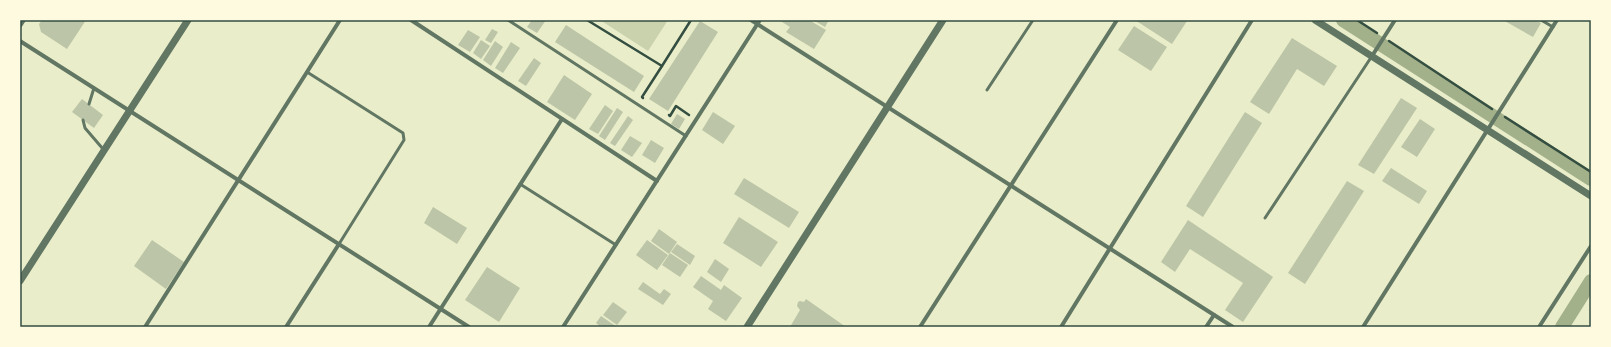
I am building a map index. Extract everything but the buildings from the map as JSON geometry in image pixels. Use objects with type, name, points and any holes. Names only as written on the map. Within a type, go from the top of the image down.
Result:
[{"type":"street","points":[[20,26],[24,20]]},
{"type":"street","points":[[20,281],[188,20]]},
{"type":"street","points":[[145,327],[340,20]]},
{"type":"street","points":[[411,20],[657,181]]},
{"type":"street","points":[[751,20],[759,22],[888,107],[1233,327]]},
{"type":"street","points":[[747,327],[943,20]]},
{"type":"street","points":[[920,327],[1117,20]]},
{"type":"street","points":[[1061,327],[1252,20]]},
{"type":"street","points":[[1315,20],[1374,53],[1490,127],[1591,196]]},
{"type":"street","points":[[1374,53],[1396,20]]},
{"type":"street","points":[[1363,327],[1557,20]]},
{"type":"street","points":[[563,327],[759,22]]},
{"type":"street","points":[[20,41],[469,327]]},
{"type":"street","points":[[429,327],[562,118]]},
{"type":"street","points":[[286,327],[339,244]]},
{"type":"street","points":[[1539,327],[1591,246]]},
{"type":"street","points":[[1206,327],[1214,315]]},
{"type":"lane","points":[[508,20],[686,136]]},
{"type":"lane","points":[[988,90],[1033,20]]},
{"type":"lane","points":[[1541,20],[1553,27]]},
{"type":"lane","points":[[1265,218],[1374,53]]},
{"type":"lane","points":[[307,72],[403,133],[404,136],[404,140],[339,244]]},
{"type":"lane","points":[[89,104],[94,88]]},
{"type":"lane","points":[[83,120],[85,128],[104,150]]},
{"type":"lane","points":[[520,184],[616,246]]},
{"type":"path","points":[[587,20],[662,66]]},
{"type":"path","points":[[647,101],[642,97],[691,20]]},
{"type":"path","points":[[1357,20],[1591,172]]},
{"type":"path","points":[[664,112],[670,116],[676,106],[696,119]]},
{"type":"green space","points":[[600,20],[668,20],[648,51]]},
{"type":"waterway","points":[[1343,20],[1591,179]]},
{"type":"waterway","points":[[1562,327],[1591,281]]}]
